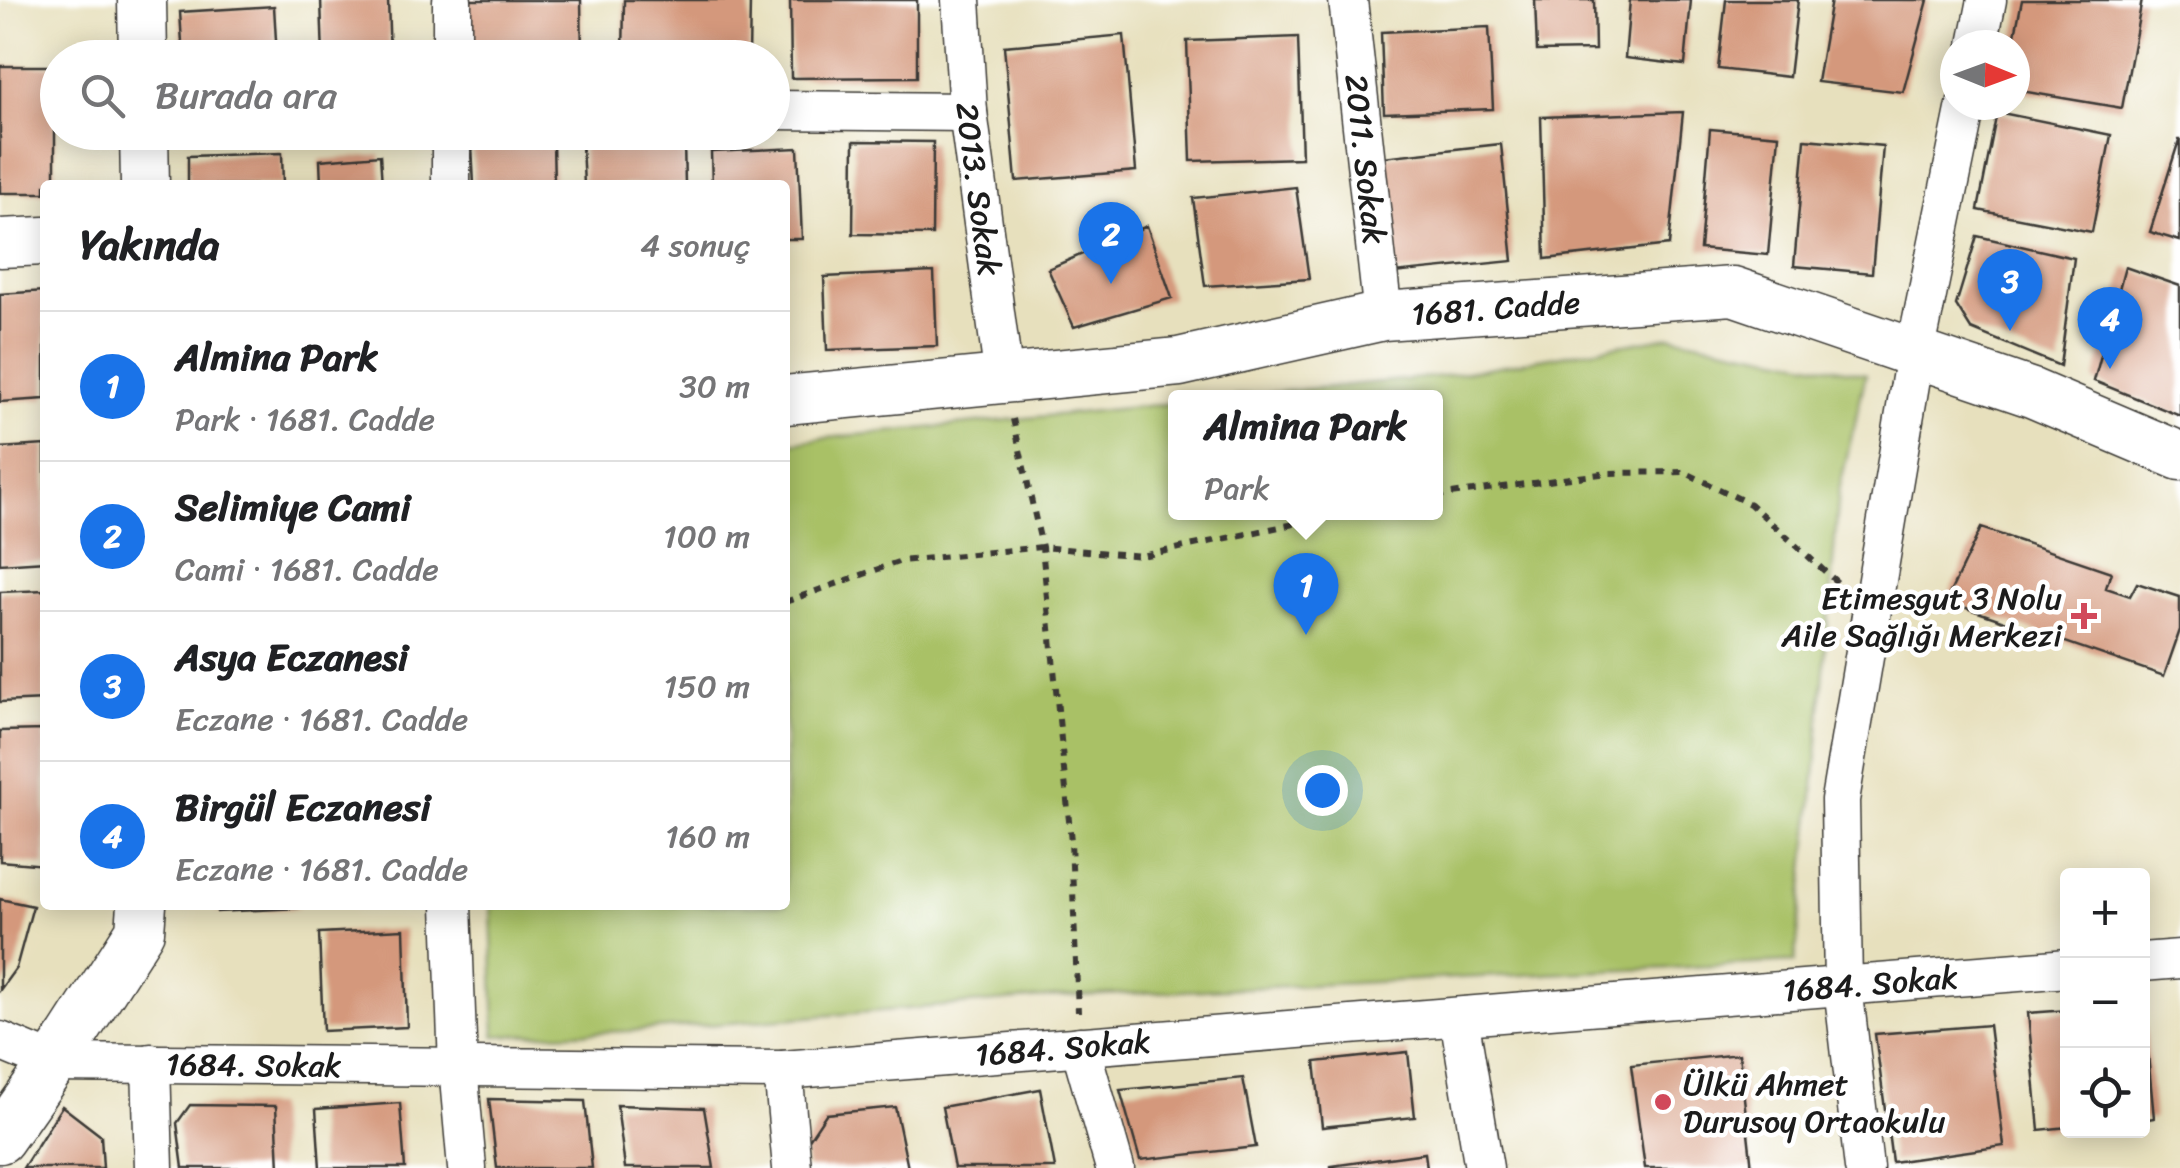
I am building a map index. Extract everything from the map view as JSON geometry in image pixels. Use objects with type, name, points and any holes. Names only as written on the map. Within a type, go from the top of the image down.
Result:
[{"type":"street","points":[[142,0],[143,40]]},
{"type":"street","points":[[452,0],[452,40]]},
{"type":"street","name":"2013. Sokak","points":[[961,0],[968,112],[1004,379]]},
{"type":"street","name":"2011. Sokak","points":[[1348,0],[1383,316]]},
{"type":"street","points":[[1981,30],[1987,0]]},
{"type":"street","points":[[790,110],[968,112]]},
{"type":"street","points":[[1864,1168],[1843,986],[1840,800],[1915,354],[1963,120]]},
{"type":"street","points":[[144,150],[145,180]]},
{"type":"street","points":[[451,180],[452,150]]},
{"type":"street","points":[[0,242],[40,241]]},
{"type":"street","name":"1681. Cadde","points":[[790,400],[1178,362],[1383,316],[1734,291],[2032,394],[2180,456]]},
{"type":"street","points":[[0,1139],[140,931],[142,910]]},
{"type":"street","points":[[452,910],[458,1067],[467,1168]]},
{"type":"street","points":[[2150,961],[2180,959]]},
{"type":"street","name":"1684. Sokak","points":[[53,1062],[783,1070],[2060,969]]},
{"type":"street","points":[[1459,1016],[1484,1168]]},
{"type":"street","points":[[0,1041],[53,1062]]},
{"type":"street","points":[[1080,1046],[1115,1168]]},
{"type":"street","points":[[150,1063],[154,1168]]},
{"type":"street","points":[[783,1070],[792,1168]]},
{"type":"path","points":[[1004,379],[1042,546],[1071,841],[1080,1046]]},
{"type":"path","points":[[1443,495],[1608,473],[1684,472],[1750,504],[1872,613]]},
{"type":"path","points":[[790,600],[901,562],[1042,546],[1142,556],[1313,520]]},
{"type":"green space","points":[[1671,336],[1866,374],[1839,491],[1795,962],[1057,997],[630,1031],[495,1036],[491,910],[790,910],[790,443],[1168,404],[1168,520],[1443,520],[1443,390],[1302,390],[1442,376]]},
{"type":"building","points":[[321,0],[388,0],[389,40],[322,40]]},
{"type":"building","points":[[468,0],[581,0],[582,40],[468,40]]},
{"type":"building","points":[[624,0],[750,0],[749,40],[623,40]]},
{"type":"building","points":[[790,0],[917,0],[917,77],[791,78]]},
{"type":"building","points":[[1535,0],[1594,0],[1595,50],[1537,51]]},
{"type":"building","points":[[1630,0],[1691,0],[1685,65],[1625,58]]},
{"type":"building","points":[[1726,0],[1798,0],[1789,77],[1718,69]]},
{"type":"building","points":[[1831,0],[1928,0],[1903,92],[1817,82]]},
{"type":"building","points":[[2022,0],[2142,0],[2122,108],[2030,93],[2030,30],[2016,30]]},
{"type":"building","points":[[274,6],[276,40],[182,40],[180,12]]},
{"type":"building","points":[[1489,27],[1493,109],[1384,113],[1381,32]]},
{"type":"building","points":[[1124,35],[1136,171],[1016,181],[1004,46]]},
{"type":"building","points":[[1298,37],[1302,158],[1191,161],[1187,41]]},
{"type":"building","points":[[0,66],[40,66],[40,150],[55,150],[55,180],[40,180],[40,193],[0,193]]},
{"type":"building","points":[[1683,112],[1669,245],[1545,259],[1541,117]]},
{"type":"building","points":[[2030,119],[2111,135],[2092,232],[1978,210],[1995,120]]},
{"type":"building","points":[[1710,129],[1779,135],[1768,255],[1700,249]]},
{"type":"building","points":[[1805,139],[1883,146],[1872,273],[1794,266]]},
{"type":"building","points":[[2180,140],[2180,241],[2150,232]]},
{"type":"building","points":[[854,141],[933,142],[932,235],[853,234]]},
{"type":"building","points":[[1501,144],[1513,261],[1394,273],[1382,157]]},
{"type":"building","points":[[798,148],[802,239],[790,239],[790,180],[712,180],[711,152]]},
{"type":"building","points":[[472,150],[553,150],[554,180],[474,180]]},
{"type":"building","points":[[582,150],[684,150],[685,180],[584,180]]},
{"type":"building","points":[[282,153],[283,180],[188,180],[188,156]]},
{"type":"building","points":[[380,155],[382,180],[321,180],[320,160]]},
{"type":"building","points":[[1296,187],[1309,279],[1205,286],[1193,198]]},
{"type":"building","points":[[1147,226],[1172,298],[1074,327],[1048,269]]},
{"type":"building","points":[[1977,236],[2074,258],[2060,366],[1971,329],[1956,305]]},
{"type":"building","points":[[2125,267],[2180,286],[2180,416],[2094,381]]},
{"type":"building","points":[[934,272],[937,346],[827,350],[824,277]]},
{"type":"building","points":[[40,291],[40,399],[0,402],[0,294]]},
{"type":"building","points":[[40,445],[40,561],[0,564],[0,448]]},
{"type":"building","name":"Etimesgut 3 Nolu Aile Sağlığı Merkezi","points":[[1981,528],[2111,572],[2106,588],[2130,596],[2137,583],[2180,597],[2180,630],[2164,676],[1946,601]]},
{"type":"building","points":[[40,590],[40,700],[0,702],[0,592]]},
{"type":"building","points":[[40,730],[40,865],[0,861],[0,731]]},
{"type":"building","points":[[0,899],[33,906],[16,968],[0,990]]},
{"type":"building","points":[[404,929],[407,1027],[323,1031],[319,933]]},
{"type":"building","points":[[2060,1011],[2060,1128],[2039,1130],[2028,1013]]},
{"type":"building","points":[[1989,1025],[2004,1146],[1892,1162],[1875,1034]]},
{"type":"building","points":[[1408,1052],[1415,1117],[1322,1127],[1315,1062]]},
{"type":"building","points":[[1739,1054],[1752,1168],[1645,1168],[1631,1065]]},
{"type":"building","points":[[2150,1076],[2154,1118],[2150,1119]]},
{"type":"building","points":[[1243,1078],[1256,1147],[1140,1160],[1120,1090]]},
{"type":"building","points":[[1040,1089],[1055,1168],[954,1168],[942,1107]]},
{"type":"building","points":[[489,1099],[585,1101],[592,1168],[497,1168]]},
{"type":"building","points":[[400,1103],[405,1168],[320,1168],[316,1109]]},
{"type":"building","points":[[190,1105],[276,1106],[279,1168],[183,1168],[177,1123]]},
{"type":"building","points":[[617,1105],[704,1108],[714,1168],[625,1168]]},
{"type":"building","points":[[62,1106],[101,1136],[103,1168],[23,1168]]},
{"type":"building","points":[[895,1107],[908,1168],[807,1168],[804,1147],[826,1114]]},
{"type":"building","points":[[1425,1153],[1427,1168],[1331,1168],[1331,1166]]},
{"type":"place","name":"Selimiye Cami","points":[[1111,284]]},
{"type":"place","name":"Asya Eczanesi","points":[[2010,331]]},
{"type":"place","name":"Birgül Eczanesi","points":[[2110,369]]},
{"type":"place","name":"Etimesgut 3 Nolu Aile Sağlığı Merkezi","points":[[2084,616]]},
{"type":"place","name":"Almina Park","points":[[1306,635]]},
{"type":"place","name":"Ülkü Ahmet Durusoy Ortaokulu","points":[[1663,1102]]}]
